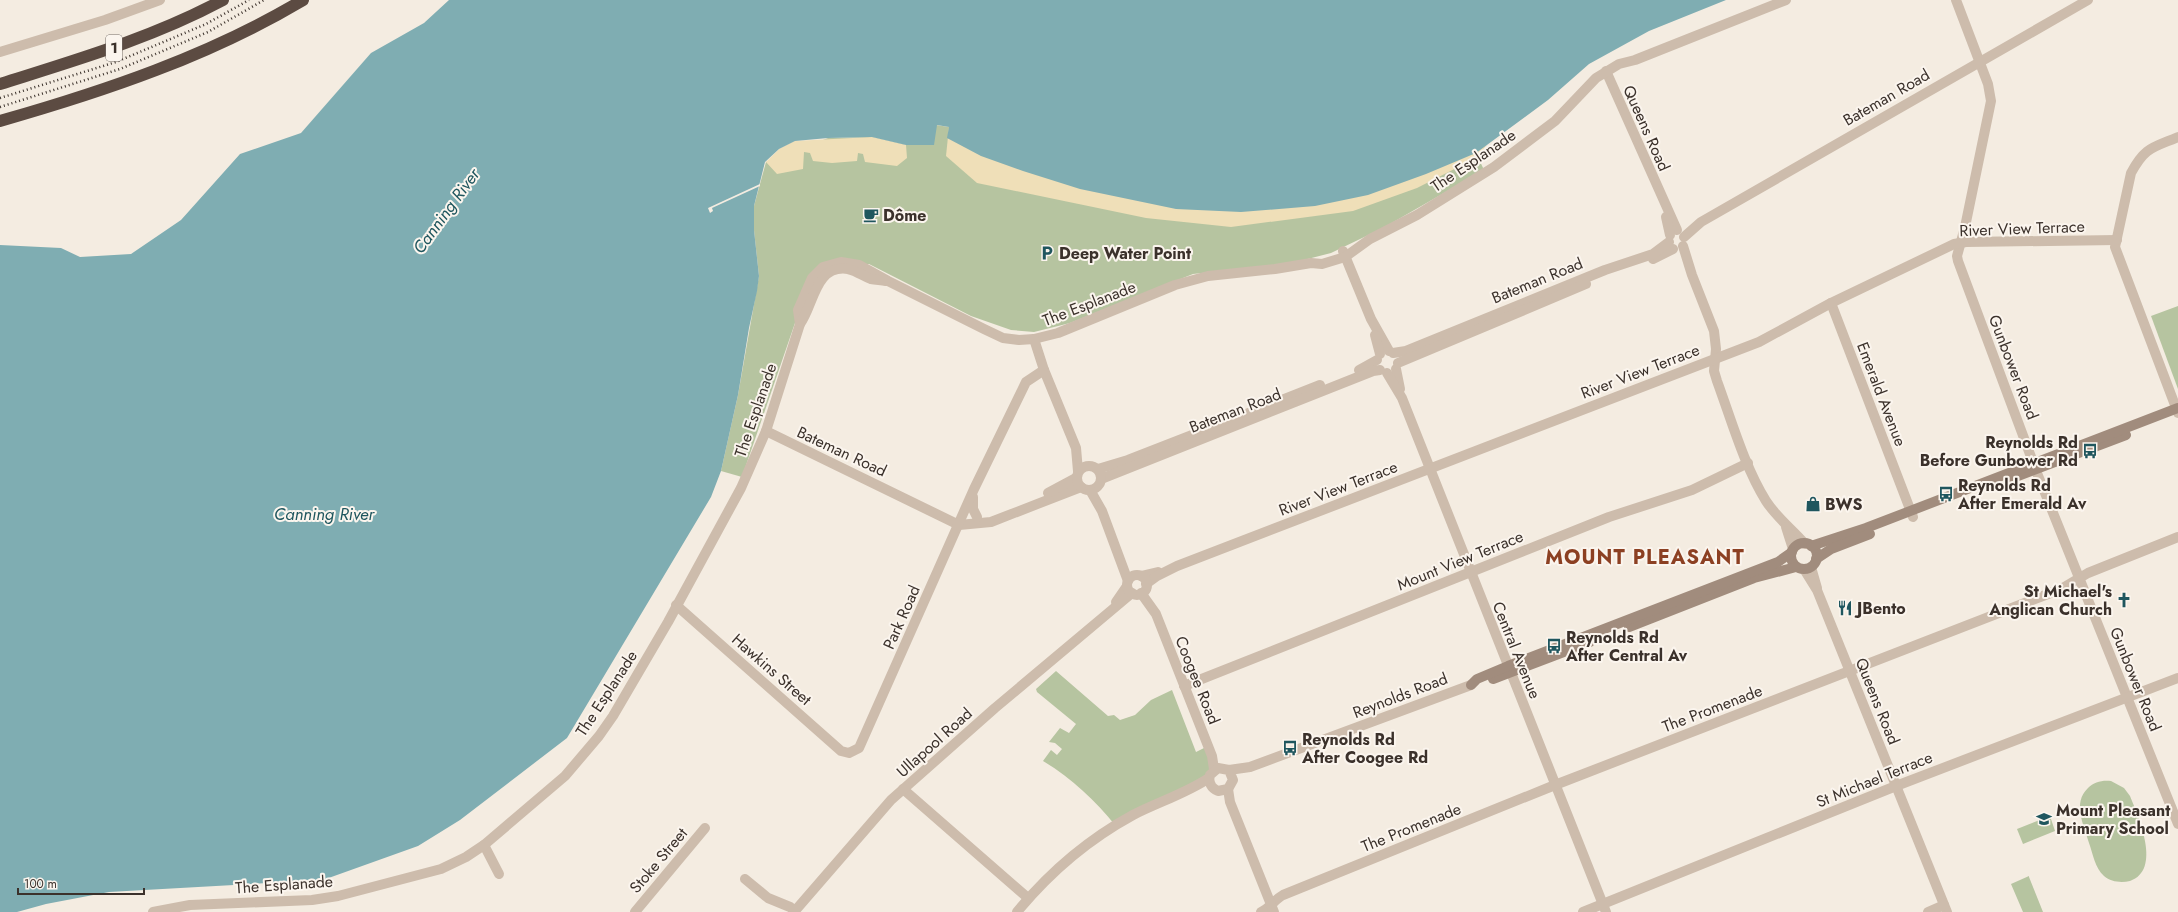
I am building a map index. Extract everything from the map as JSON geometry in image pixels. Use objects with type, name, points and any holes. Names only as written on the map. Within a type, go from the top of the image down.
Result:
[{"type":"highway","name":"1","points":[[0,84],[112,49],[163,29],[223,0]]},
{"type":"highway","name":"1","points":[[0,121],[171,65],[228,40],[303,0]]},
{"type":"main road","name":"Reynolds Road","points":[[1753,574],[1807,565],[1830,549],[1912,514],[2178,411]]},
{"type":"main road","name":"Reynolds Road","points":[[1471,685],[1479,684],[1509,669],[1683,603],[1753,574],[1778,562],[1798,545],[1808,545],[1912,514]]},
{"type":"main road","points":[[1792,551],[1792,560],[1807,565],[1816,552],[1808,545]]},
{"type":"street","points":[[0,52],[105,20],[160,0]]},
{"type":"street","name":"The Esplanade","points":[[153,912],[312,900],[338,896],[441,868],[466,857],[484,845],[565,776],[599,736],[613,716],[741,488],[766,431],[800,324],[798,310],[802,299],[812,278],[823,267],[841,262],[854,263],[875,272],[888,281],[1003,338],[1034,340],[1058,333],[1176,285],[1208,276],[1311,263],[1322,264],[1344,254],[1417,214],[1494,167],[1555,121],[1584,93],[1607,74],[1635,60],[1786,0]]},
{"type":"street","name":"Gunbower Road","points":[[1956,0],[1988,84],[1991,101],[1965,228],[1957,256],[1958,261],[2079,580],[2127,699],[2176,813],[2178,824]]},
{"type":"street","name":"Bateman Road","points":[[961,522],[992,515],[1087,482],[1093,467],[1128,460],[1364,368],[1388,362],[1660,256],[1677,240],[1701,222],[1979,61],[2088,0]]},
{"type":"street","name":"Queens Road","points":[[1607,74],[1661,197],[1714,331],[1716,349],[1714,358],[1717,382],[1748,463],[1766,501],[1786,527],[1792,551]]},
{"type":"street","points":[[2178,137],[2149,149],[2143,154],[2131,173],[2115,247],[2178,411]]},
{"type":"street","name":"River View Terrace","points":[[1137,585],[1177,566],[1714,358],[1759,342],[1831,303],[1931,254],[1960,243],[2117,240]]},
{"type":"street","name":"Central Avenue","points":[[1344,254],[1604,908]]},
{"type":"street","name":"Emerald Avenue","points":[[1831,303],[1912,514]]},
{"type":"street","name":"Coogee Road","points":[[1034,340],[1044,370],[1076,448],[1087,482],[1102,511],[1120,558],[1156,614],[1212,756],[1217,774]]},
{"type":"street","name":"Bateman Road","points":[[766,431],[904,498],[909,497],[961,522],[995,521],[1087,482],[1373,371],[1388,362]]},
{"type":"street","name":"Park Road","points":[[849,753],[859,748],[961,522],[974,489],[1026,382],[1044,370]]},
{"type":"street","name":"Coogee Road","points":[[1076,448],[1093,467]]},
{"type":"street","name":"Mount View Terrace","points":[[1184,686],[1609,517],[1692,490],[1748,463]]},
{"type":"street","points":[[1087,482],[1093,467]]},
{"type":"street","name":"Park Road","points":[[974,489],[971,503],[977,518]]},
{"type":"street","name":"Queens Road","points":[[1786,527],[1793,530],[1808,545]]},
{"type":"street","name":"The Promenade","points":[[1260,912],[1272,908],[1283,895],[1555,785],[2079,580],[2088,573],[2178,537]]},
{"type":"street","name":"Queens Road","points":[[1807,565],[1946,909]]},
{"type":"street","name":"Ullapool Road","points":[[795,912],[869,825],[903,790],[1137,585]]},
{"type":"street","name":"Hawkins Street","points":[[676,605],[841,751],[849,753]]},
{"type":"street","name":"St Michael Terrace","points":[[1583,912],[1604,908],[1896,786],[2127,699],[2178,678]]},
{"type":"street","name":"Reynolds Road","points":[[1017,912],[1028,898],[1059,868],[1106,831],[1147,808],[1195,788],[1217,774],[1250,767],[1471,685]]},
{"type":"street","name":"Reynolds Road","points":[[1217,774],[1228,787],[1250,767]]},
{"type":"street","points":[[1217,774],[1228,787],[1230,802],[1272,908]]},
{"type":"street","points":[[903,790],[1028,898]]},
{"type":"street","name":"Stoke Street","points":[[635,912],[705,828]]},
{"type":"street","points":[[484,845],[499,874]]},
{"type":"street","points":[[746,879],[768,898],[790,907],[795,912]]},
{"type":"street","points":[[1928,912],[1946,909]]},
{"type":"green space","points":[[936,125],[949,127],[1476,153],[1484,170],[1383,228],[1331,253],[1292,263],[1193,274],[1070,323],[1034,332],[1011,330],[971,316],[869,264],[825,268],[806,291],[742,477],[721,471],[738,395],[759,276],[754,230],[754,206],[766,162],[828,138],[872,137],[906,145]]},
{"type":"green space","points":[[2178,306],[2178,389],[2151,316]]},
{"type":"green space","points":[[1056,671],[1108,716],[1114,715],[1120,720],[1135,715],[1151,700],[1172,690],[1196,752],[1208,746],[1212,756],[1209,778],[1115,825],[1100,807],[1082,790],[1063,774],[1043,761],[1051,750],[1057,755],[1062,749],[1055,743],[1049,742],[1060,728],[1069,733],[1076,724],[1037,692],[1036,689]]},
{"type":"green space","points":[[2111,781],[2124,788],[2130,796],[2138,817],[2145,843],[2145,866],[2140,875],[2127,882],[2113,881],[2104,876],[2098,869],[2082,822],[2080,807],[2083,794],[2093,784]]},
{"type":"green space","points":[[2050,816],[2055,831],[2023,844],[2017,829]]},
{"type":"green space","points":[[2029,876],[2043,912],[2023,912],[2011,884]]},
{"type":"sand","points":[[949,127],[1491,139],[1478,157],[1417,188],[1353,211],[1231,227],[1146,218],[977,183],[946,156]]},
{"type":"sand","points":[[872,137],[906,145],[907,158],[897,166],[865,162],[863,154],[858,153],[857,161],[832,163],[813,161],[810,153],[804,152],[803,169],[777,174],[766,162],[779,149],[794,141]]},
{"type":"water","name":"Canning River","points":[[449,0],[1726,0],[1649,31],[1589,64],[1548,100],[1476,153],[1426,174],[1368,195],[1315,206],[1241,212],[1176,209],[1080,189],[981,156],[947,138],[949,127],[937,125],[934,145],[906,145],[872,137],[828,138],[795,141],[779,149],[765,162],[754,206],[754,230],[759,276],[738,395],[721,471],[711,497],[567,738],[460,820],[418,846],[323,880],[109,892],[46,904],[17,912],[0,912],[0,245],[61,248],[80,257],[131,254],[181,220],[240,154],[301,133],[371,53],[424,23]]},
{"type":"pier","points":[[760,184],[760,186],[712,208],[713,211],[710,213],[708,208]]},
{"type":"railway","points":[[0,98],[116,62],[206,24],[249,0]]},
{"type":"railway","points":[[0,107],[120,69],[208,32],[264,0]]},
{"type":"place","name":"Dôme","points":[[871,215]]},
{"type":"place","name":"Deep Water Point","points":[[1047,253]]},
{"type":"place","name":"Reynolds Rd Before Gunbower Rd","points":[[2090,451]]},
{"type":"place","name":"Reynolds Rd After Emerald Av","points":[[1946,494]]},
{"type":"place","name":"BWS","points":[[1813,504]]},
{"type":"place","name":"St Michael's Anglican Church","points":[[2124,600]]},
{"type":"place","name":"JBento","points":[[1845,608]]},
{"type":"place","name":"Reynolds Rd After Central Av","points":[[1554,646]]},
{"type":"place","name":"Reynolds Rd After Coogee Rd","points":[[1290,748]]},
{"type":"place","name":"Mount Pleasant Primary School","points":[[2044,819]]},
{"type":"district","name":"MOUNT PLEASANT","points":[[1645,557]]}]
